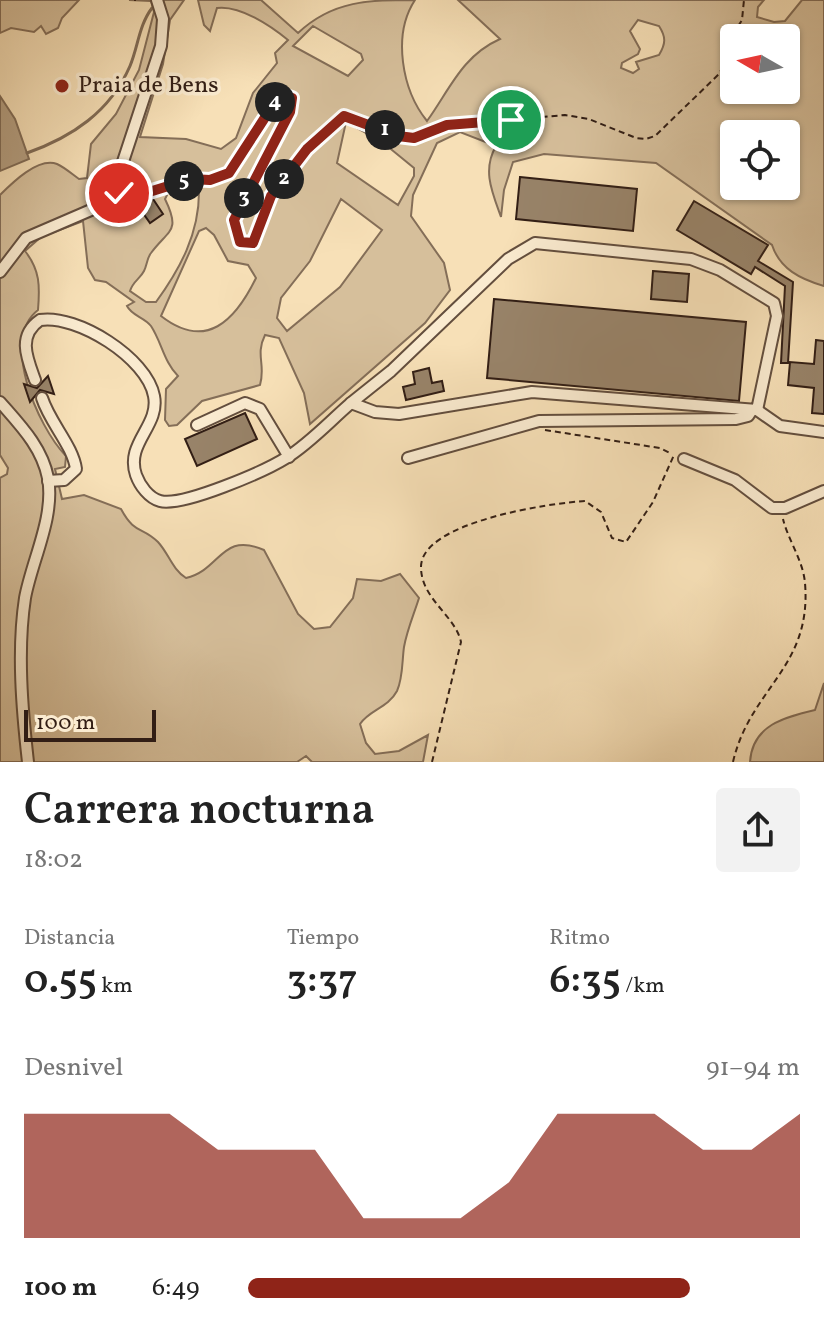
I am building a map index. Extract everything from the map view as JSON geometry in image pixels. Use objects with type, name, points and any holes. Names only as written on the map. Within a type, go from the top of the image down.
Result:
[{"type":"street","points":[[0,272],[26,238],[98,207],[113,192],[161,46],[163,19],[157,0]]},
{"type":"street","points":[[35,380],[24,345],[27,333],[40,320],[65,320],[132,359],[150,383],[155,398],[154,411],[134,450],[133,462],[140,485],[158,500],[190,497],[289,457],[391,371],[499,266],[535,243],[691,259],[720,270],[774,303],[777,316],[755,410],[748,416],[736,419],[588,418],[529,424],[408,458]]},
{"type":"street","points":[[351,403],[375,412],[399,414],[532,392],[755,410],[780,426],[824,432]]},
{"type":"street","points":[[42,398],[57,433],[71,451],[76,469],[64,480],[48,481]]},
{"type":"street","points":[[0,402],[42,457],[48,481],[48,507],[25,600],[22,656],[28,762]]},
{"type":"street","points":[[197,425],[245,403],[260,409],[289,457]]},
{"type":"street","points":[[679,457],[735,480],[772,508],[785,508],[824,491]]},
{"type":"path","points":[[113,192],[149,192],[191,179],[210,180],[229,173],[275,102],[286,96],[292,98],[290,112],[236,213],[234,226],[240,242],[253,243],[271,196],[307,149],[344,116],[398,136],[414,138],[447,125],[494,123],[550,114],[589,119],[646,139],[655,136],[719,74],[725,63],[727,44],[742,20],[744,0]]},
{"type":"path","points":[[432,762],[461,642],[459,631],[427,591],[421,568],[424,553],[440,538],[496,515],[576,501],[594,504],[601,512],[612,538],[626,542],[679,457],[660,448],[553,433],[529,424]]},
{"type":"path","points":[[733,762],[737,741],[754,710],[797,647],[805,615],[805,580],[783,521],[785,508]]},
{"type":"shaded area","points":[[0,0],[79,0],[62,18],[58,28],[46,34],[41,26],[34,32],[11,28],[0,33]]},
{"type":"shaded area","points":[[129,0],[184,0],[170,20],[163,64],[140,137],[186,139],[221,149],[236,138],[253,93],[277,63],[275,53],[288,40],[255,18],[226,8],[217,8],[210,31],[204,25],[198,0],[261,0],[298,33],[325,14],[353,4],[415,0],[404,29],[403,62],[411,94],[427,121],[466,64],[500,39],[458,0],[764,0],[758,7],[757,17],[774,22],[785,21],[802,0],[824,0],[824,286],[792,272],[780,261],[772,245],[656,163],[544,154],[513,162],[504,190],[501,217],[489,172],[496,146],[460,132],[437,143],[413,195],[411,216],[444,263],[450,290],[425,323],[310,424],[304,393],[279,338],[265,335],[261,348],[260,385],[202,401],[177,425],[169,426],[165,420],[166,389],[178,376],[169,365],[151,326],[127,306],[134,302],[106,282],[95,280],[88,268],[83,221],[41,237],[25,251],[36,272],[39,293],[38,310],[27,323],[22,341],[23,361],[34,404],[44,425],[66,456],[65,467],[55,469],[62,499],[84,495],[121,509],[135,527],[158,542],[186,578],[207,568],[230,548],[250,545],[264,550],[298,614],[314,629],[330,627],[353,598],[357,579],[381,581],[400,574],[419,598],[405,641],[399,686],[389,701],[360,724],[366,743],[375,754],[399,751],[428,735],[423,762],[312,762],[306,756],[297,762],[0,762],[0,478],[7,474],[8,468],[0,455],[0,195],[26,172],[42,164],[57,164],[79,179],[87,178],[91,144],[116,114],[139,70],[154,12],[151,1]],"holes":[[[638,20],[659,26],[664,40],[659,55],[636,62],[639,69],[633,73],[621,68],[622,63],[638,54],[640,49],[630,31]],[[313,26],[361,54],[363,60],[348,76],[293,46]],[[346,122],[381,141],[414,168],[414,176],[398,205],[337,163]],[[185,183],[198,186],[196,222],[173,277],[156,302],[146,302],[130,291],[144,271],[150,255],[171,229],[172,218],[165,199],[170,189]],[[341,199],[382,230],[340,287],[287,331],[277,318],[281,298],[310,261]],[[206,228],[214,235],[228,261],[248,265],[256,278],[229,318],[205,331],[192,331],[161,316],[199,231]]]},
{"type":"shaded area","points":[[0,96],[15,119],[29,159],[0,171]]},
{"type":"shaded area","points":[[824,683],[824,762],[750,762],[752,749],[764,731],[782,720],[815,710]]},
{"type":"building","points":[[520,177],[637,189],[633,231],[516,219]]},
{"type":"building","points":[[151,196],[163,214],[150,223],[138,206]]},
{"type":"building","points":[[694,201],[768,245],[758,261],[793,282],[788,363],[781,363],[785,286],[755,267],[751,274],[677,230]]},
{"type":"building","points":[[653,271],[689,274],[687,302],[651,299]]},
{"type":"building","points":[[494,299],[746,322],[739,401],[487,378]]},
{"type":"building","points":[[816,340],[824,341],[824,414],[812,413],[814,388],[788,385],[790,362],[814,364]]},
{"type":"building","points":[[429,368],[432,383],[442,381],[444,391],[406,400],[403,387],[415,384],[413,372]]},
{"type":"building","points":[[48,376],[54,394],[40,390],[30,402],[24,384],[37,388]]},
{"type":"building","points":[[245,413],[257,439],[197,466],[185,439]]},
{"type":"waterway","points":[[27,153],[74,131],[112,97],[130,66],[141,29],[152,8]]},
{"type":"place","name":"Praia de Bens","points":[[62,86]]},
{"type":"route","points":[[119,193],[149,192],[191,179],[210,180],[229,173],[275,102],[281,97],[292,98],[290,112],[234,220],[240,242],[253,243],[271,196],[307,149],[344,116],[355,117],[398,136],[414,138],[447,125],[511,120]]}]
